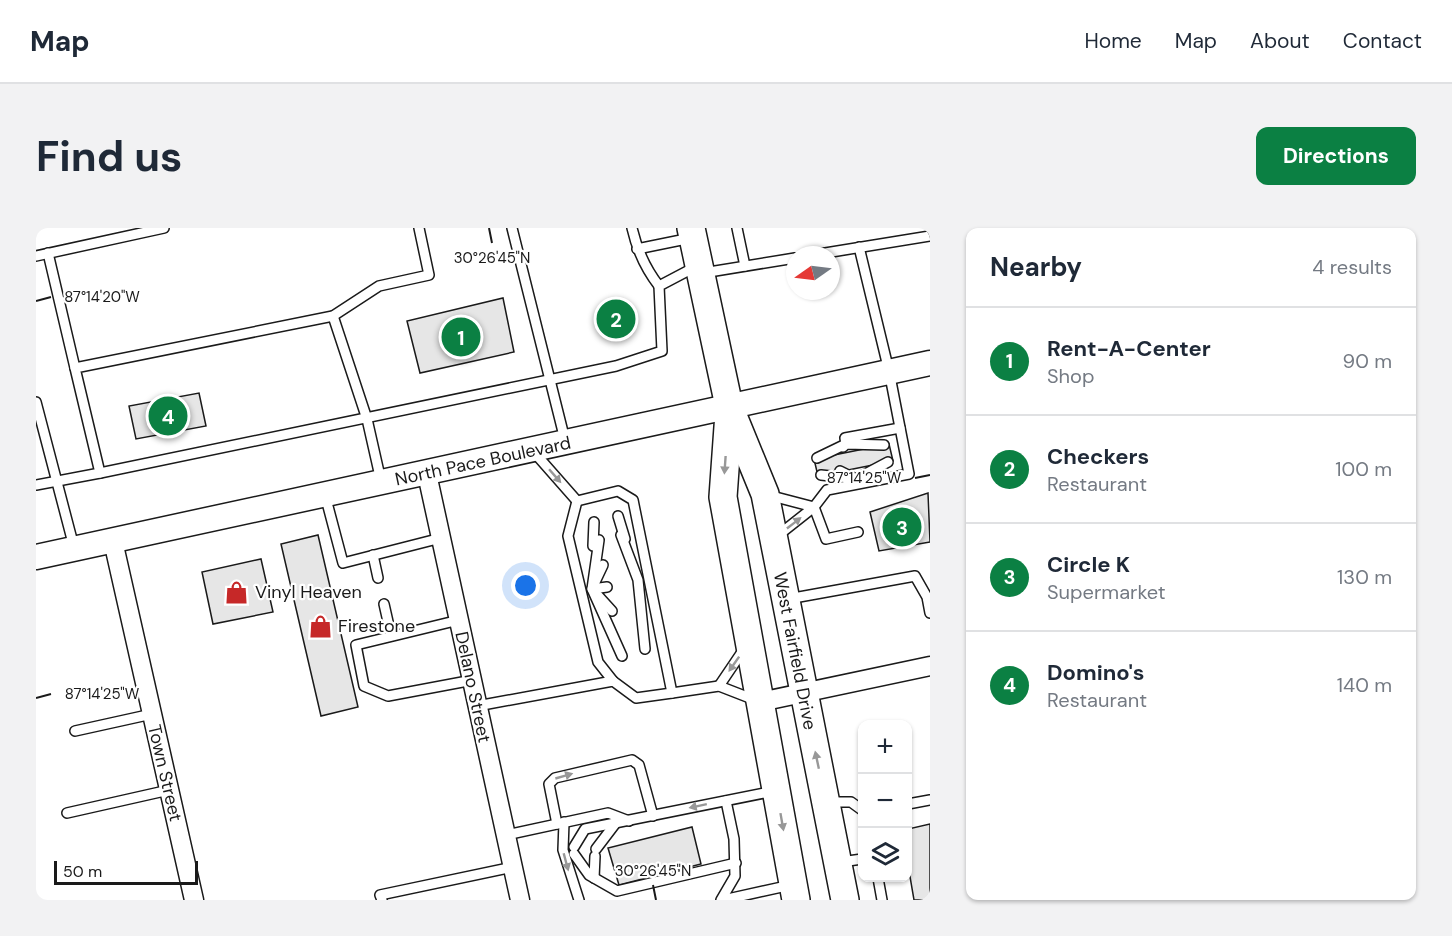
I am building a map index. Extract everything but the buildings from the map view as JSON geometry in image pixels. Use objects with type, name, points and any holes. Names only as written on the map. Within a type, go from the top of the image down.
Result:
[{"type":"main road","name":"West Fairfield Drive","points":[[692,233],[729,406],[765,494],[825,802],[850,861],[845,900]]},
{"type":"main road","name":"North Pace Boulevard","points":[[36,557],[427,474],[930,363]]},
{"type":"main road","name":"West Fairfield Drive","points":[[729,406],[723,497],[794,892]]},
{"type":"street","name":"Delano Street","points":[[427,474],[520,900]]},
{"type":"street","name":"Town Street","points":[[113,541],[194,900]]},
{"type":"street","points":[[760,702],[930,666]]},
{"type":"lane","points":[[36,256],[164,228]]},
{"type":"lane","points":[[75,368],[333,316],[379,286],[429,275],[418,228]]},
{"type":"lane","points":[[512,228],[565,443]]},
{"type":"lane","points":[[36,485],[367,419],[616,366],[662,351],[659,286],[647,270],[637,249],[632,228]]},
{"type":"lane","points":[[737,228],[745,266]]},
{"type":"lane","points":[[637,249],[692,233]]},
{"type":"lane","points":[[840,250],[930,236]]},
{"type":"lane","points":[[774,539],[814,507],[827,490],[856,482],[909,474],[890,371],[859,247]]},
{"type":"lane","points":[[48,253],[100,473]]},
{"type":"lane","points":[[659,286],[700,269],[745,266],[786,259]]},
{"type":"lane","points":[[333,316],[367,419],[381,483]]},
{"type":"lane","points":[[36,402],[75,549]]},
{"type":"lane","points":[[846,444],[844,438],[900,428]]},
{"type":"lane","points":[[846,444],[864,449]]},
{"type":"lane","points":[[837,454],[846,444]]},
{"type":"lane","points":[[817,458],[846,444],[884,445]]},
{"type":"lane","points":[[533,450],[577,501]]},
{"type":"lane","points":[[821,475],[856,482],[888,462]]},
{"type":"lane","points":[[856,482],[867,466]]},
{"type":"lane","points":[[840,471],[856,482]]},
{"type":"lane","points":[[577,501],[618,491],[633,500],[672,693]]},
{"type":"lane","points":[[765,494],[814,507]]},
{"type":"lane","points":[[325,495],[343,563],[441,538]]},
{"type":"lane","points":[[577,501],[568,536],[579,591],[598,662],[613,681],[636,698],[719,686],[760,702]]},
{"type":"lane","points":[[814,507],[826,539],[858,532]]},
{"type":"lane","points":[[618,516],[635,581],[645,650]]},
{"type":"lane","points":[[594,522],[592,589],[622,656]]},
{"type":"lane","points":[[621,535],[635,581],[640,630]]},
{"type":"lane","points":[[598,540],[592,589],[618,635]]},
{"type":"lane","points":[[373,555],[378,578]]},
{"type":"lane","points":[[626,560],[635,581],[636,606]]},
{"type":"lane","points":[[592,589],[603,565]]},
{"type":"lane","points":[[785,600],[915,576],[927,597],[930,613]]},
{"type":"lane","points":[[635,581],[649,578]]},
{"type":"lane","points":[[579,591],[608,586]]},
{"type":"lane","points":[[592,589],[612,611]]},
{"type":"lane","points":[[384,604],[391,635]]},
{"type":"lane","points":[[459,620],[356,645],[364,686],[388,696],[473,680]]},
{"type":"lane","points":[[719,686],[749,642]]},
{"type":"lane","points":[[477,706],[613,681]]},
{"type":"lane","points":[[75,731],[152,714]]},
{"type":"lane","points":[[579,900],[563,850],[561,823],[549,784],[555,778],[632,760],[639,765],[653,816]]},
{"type":"lane","points":[[67,813],[169,790]]},
{"type":"lane","points":[[736,862],[617,891],[589,875],[574,850],[585,829],[776,791]]},
{"type":"lane","points":[[912,803],[930,800]]},
{"type":"lane","points":[[722,900],[735,876],[736,862],[734,838],[726,801]]},
{"type":"lane","points":[[825,802],[851,802],[858,807]]},
{"type":"lane","points":[[506,835],[608,813],[629,821]]},
{"type":"lane","points":[[594,878],[595,853],[615,824]]},
{"type":"lane","points":[[382,900],[380,895],[513,867]]},
{"type":"lane","points":[[879,882],[882,900]]},
{"type":"lane","points":[[722,900],[794,892]]},
{"type":"place","name":"Checkers","points":[[616,319]]},
{"type":"place","name":"Rent-A-Center","points":[[461,337]]},
{"type":"place","name":"Domino's","points":[[168,416]]},
{"type":"place","name":"Circle K","points":[[902,527]]},
{"type":"place","name":"Vinyl Heaven","points":[[237,592]]},
{"type":"place","name":"Firestone","points":[[320,626]]}]
